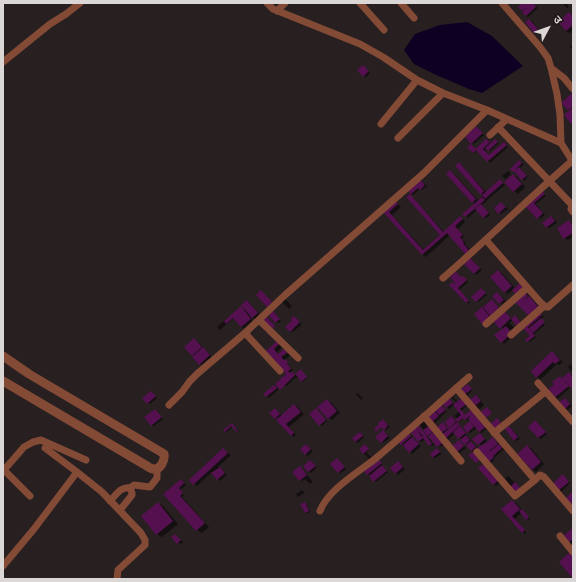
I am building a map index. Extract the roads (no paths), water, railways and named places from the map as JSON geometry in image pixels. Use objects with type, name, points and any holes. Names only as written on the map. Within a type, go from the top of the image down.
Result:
[{"type":"street","points":[[3,62],[50,24],[80,3]]},
{"type":"street","points":[[267,3],[277,11],[360,44],[417,80],[443,93],[487,110],[561,143]]},
{"type":"street","points":[[277,11],[285,3]]},
{"type":"street","points":[[360,3],[384,30]]},
{"type":"street","points":[[401,3],[414,18]]},
{"type":"street","points":[[443,278],[486,240],[526,201],[573,162],[561,143],[560,115],[557,94],[548,58],[502,3]]},
{"type":"street","points":[[551,68],[564,78],[573,89]]},
{"type":"street","points":[[381,124],[417,80]]},
{"type":"street","points":[[398,138],[443,93]]},
{"type":"street","points":[[169,404],[182,392],[197,374],[246,333],[285,295],[424,173],[487,110]]},
{"type":"street","points":[[490,135],[507,119]]},
{"type":"street","points":[[498,127],[573,206],[571,209],[573,212]]},
{"type":"street","points":[[486,240],[544,306]]},
{"type":"street","points":[[510,335],[544,306],[548,307],[573,285]]},
{"type":"street","points":[[486,324],[527,288]]},
{"type":"street","points":[[259,320],[298,358]]},
{"type":"street","points":[[246,333],[280,371]]},
{"type":"street","points":[[3,356],[29,374],[164,454],[162,464],[157,469],[157,478],[150,487],[134,485],[130,488],[126,487],[110,501]]},
{"type":"street","points":[[320,511],[322,506],[336,489],[375,459],[469,377]]},
{"type":"street","points":[[3,381],[147,466],[157,469]]},
{"type":"street","points":[[538,383],[573,422]]},
{"type":"street","points":[[456,388],[535,480]]},
{"type":"street","points":[[494,433],[545,392]]},
{"type":"street","points":[[424,416],[461,461]]},
{"type":"street","points":[[30,496],[3,470],[24,447],[41,440],[86,460]]},
{"type":"street","points":[[45,448],[102,492],[141,533],[145,540],[145,545],[118,570],[116,579]]},
{"type":"street","points":[[476,452],[515,496],[540,475],[544,477],[573,511]]},
{"type":"street","points":[[3,566],[34,529],[77,472]]},
{"type":"street","points":[[120,510],[132,495],[130,488]]},
{"type":"street","points":[[560,536],[573,552]]}]
